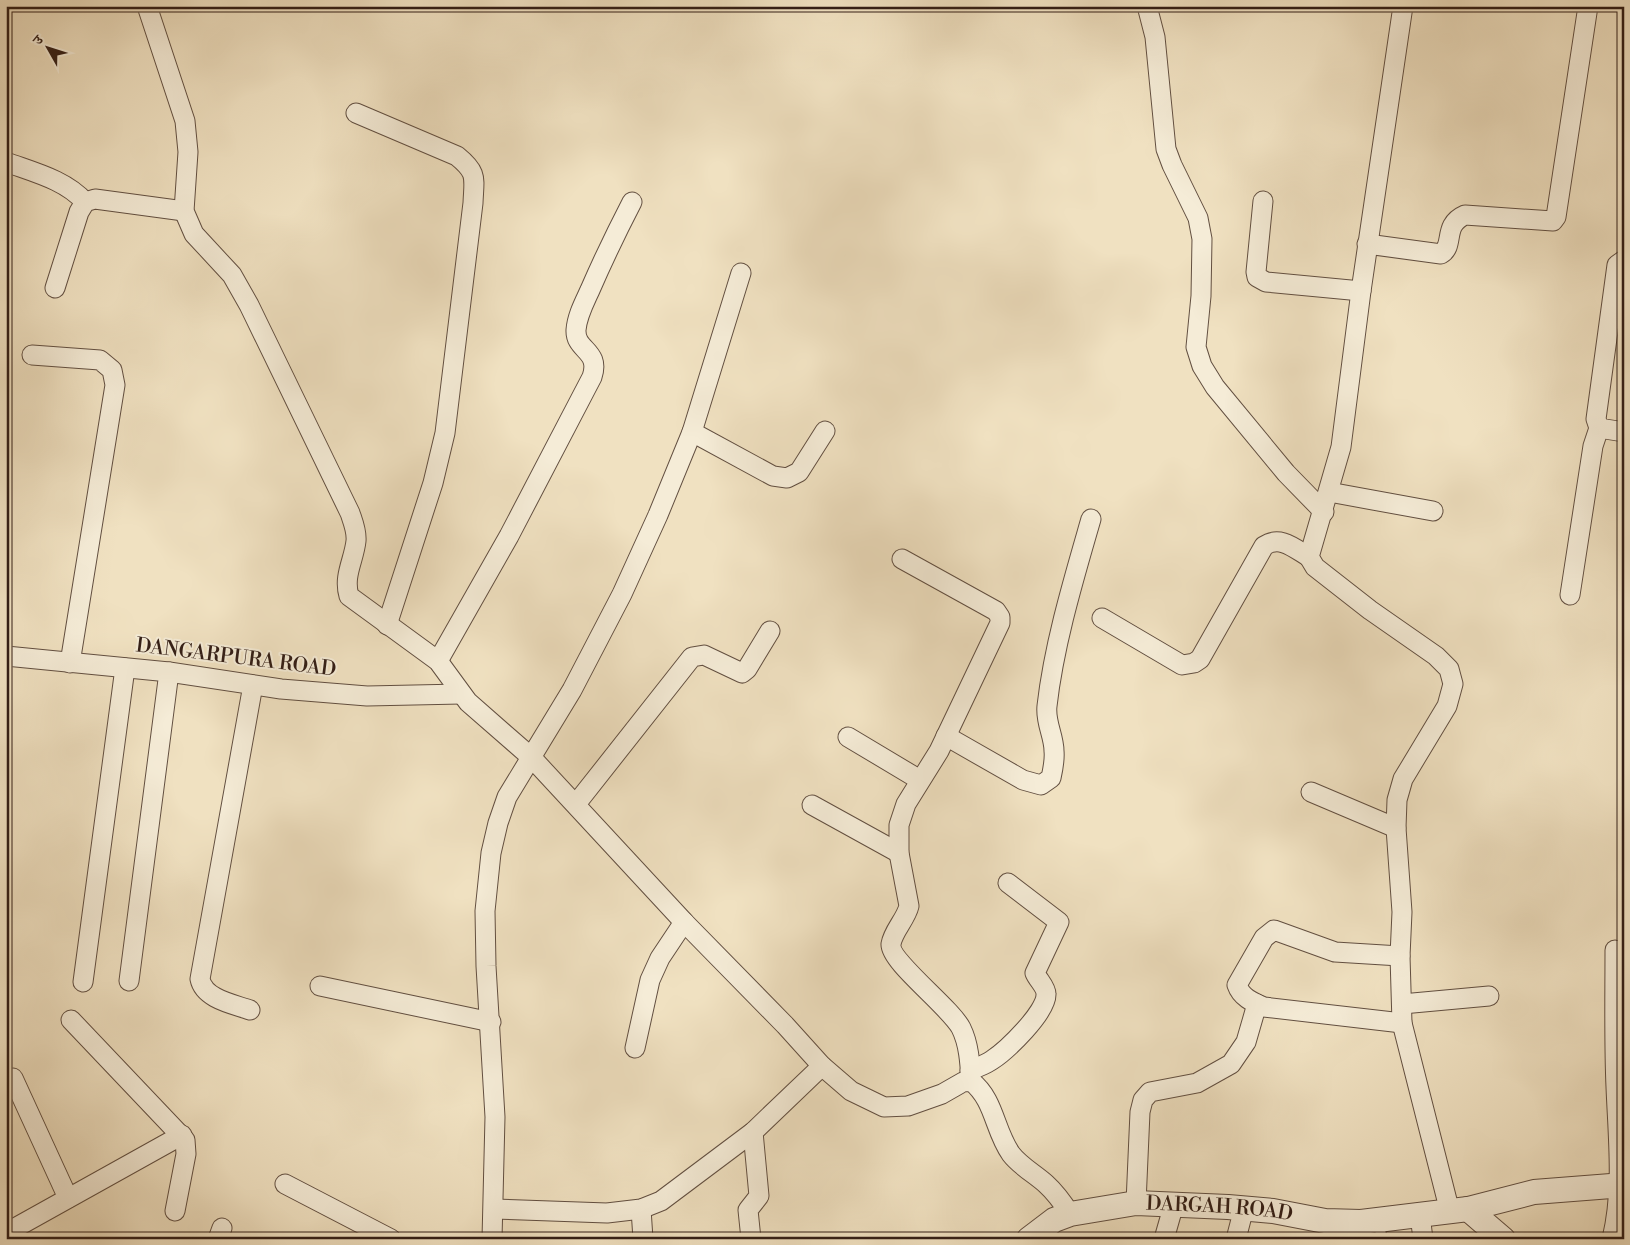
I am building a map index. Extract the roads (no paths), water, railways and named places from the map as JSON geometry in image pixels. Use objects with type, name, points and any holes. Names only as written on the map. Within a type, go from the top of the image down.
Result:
[{"type":"street","points":[[147,6],[185,121],[188,152],[184,211],[194,234],[232,275],[249,305],[350,513],[355,525],[356,540],[348,573],[347,588],[349,596],[438,661],[461,694],[484,718],[532,758],[684,922],[785,1025],[822,1066],[851,1090],[884,1107],[908,1106],[942,1094],[963,1082],[1012,1043],[1035,1016],[1046,998],[1046,992],[1035,973],[1058,922],[1008,882]]},
{"type":"street","points":[[1147,6],[1155,37],[1166,149],[1198,218],[1202,239],[1201,296],[1196,347],[1202,366],[1215,387],[1286,473],[1324,512]]},
{"type":"street","points":[[1309,557],[1324,512],[1341,447],[1367,244],[1403,6]]},
{"type":"street","points":[[1367,244],[1441,254],[1446,248],[1450,226],[1456,218],[1465,215],[1553,221],[1556,217],[1588,6]]},
{"type":"street","points":[[356,113],[457,156],[470,166],[474,177],[473,203],[445,433],[433,483],[387,625]]},
{"type":"street","points":[[6,162],[54,180],[79,194],[86,202]]},
{"type":"street","points":[[54,288],[79,212],[86,202],[95,199],[184,211]]},
{"type":"street","points":[[1264,201],[1257,277],[1266,282],[1361,291]]},
{"type":"street","points":[[438,661],[509,536],[592,377],[596,367],[592,356],[583,347],[576,333],[578,318],[604,256],[632,202]]},
{"type":"street","points":[[1570,595],[1593,446],[1599,428],[1596,419],[1617,265],[1624,260]]},
{"type":"street","points":[[492,1239],[496,1117],[486,966],[486,911],[491,853],[507,797],[572,690],[622,594],[658,515],[692,432],[741,273]]},
{"type":"street","points":[[32,355],[100,360],[112,370],[115,385],[70,663]]},
{"type":"street","points":[[1599,428],[1624,432]]},
{"type":"street","points":[[692,432],[773,476],[787,478],[799,472],[825,431]]},
{"type":"street","points":[[1329,492],[1433,511]]},
{"type":"street","points":[[946,736],[1023,780],[1041,785],[1051,778],[1054,750],[1048,728],[1047,709],[1050,685],[1076,571],[1092,519]]},
{"type":"street","points":[[1102,618],[1182,665],[1187,665],[1200,659],[1264,546],[1273,540],[1280,540],[1309,557],[1315,567],[1370,610],[1436,656],[1449,669],[1452,684],[1447,706],[1403,779],[1397,800],[1396,828],[1402,912],[1400,956],[1402,1023],[1459,1210],[1503,1239]]},
{"type":"street","points":[[902,558],[996,611],[1000,617],[1000,623],[946,736],[906,804],[899,825],[899,852],[909,906],[907,914],[891,943],[892,951],[900,962],[953,1016],[962,1030],[970,1057],[970,1076],[989,1101],[1005,1144],[1012,1155],[1047,1185],[1070,1214]]},
{"type":"street","points":[[576,804],[692,657],[704,655],[742,672],[747,669],[770,631]]},
{"type":"street","name":"DANGARPURA ROAD","points":[[6,656],[170,672],[281,689],[367,696],[461,694]]},
{"type":"street","points":[[83,982],[125,668]]},
{"type":"street","points":[[129,981],[170,672]]},
{"type":"street","points":[[250,1010],[210,995],[202,988],[200,979],[253,685]]},
{"type":"street","points":[[848,737],[920,780]]},
{"type":"street","points":[[1311,792],[1396,828]]},
{"type":"street","points":[[812,804],[899,852]]},
{"type":"street","points":[[634,1048],[650,980],[660,958],[684,922]]},
{"type":"street","points":[[1400,956],[1335,952],[1274,930],[1264,938],[1237,985],[1239,991],[1256,1004],[1264,1007],[1402,1023]]},
{"type":"street","points":[[1612,1239],[1622,1184],[1616,1085],[1615,950]]},
{"type":"street","points":[[320,986],[491,1022]]},
{"type":"street","points":[[1402,1004],[1488,996]]},
{"type":"street","points":[[1136,1203],[1140,1112],[1143,1100],[1150,1092],[1197,1083],[1232,1064],[1246,1042],[1256,1004]]},
{"type":"street","points":[[72,1020],[182,1135],[186,1146],[186,1154],[175,1211]]},
{"type":"street","points":[[494,1209],[607,1213],[641,1209],[661,1201],[753,1132],[822,1066]]},
{"type":"street","points":[[13,1078],[68,1198]]},
{"type":"street","points":[[751,1239],[748,1210],[759,1196],[753,1132]]},
{"type":"street","points":[[6,1233],[182,1135]]},
{"type":"street","points":[[285,1184],[391,1239]]},
{"type":"street","name":"DARGAH ROAD","points":[[1029,1239],[1054,1220],[1070,1214],[1136,1203],[1273,1211],[1380,1230],[1420,1215],[1459,1210],[1534,1192],[1622,1184]]},
{"type":"street","points":[[1164,1239],[1174,1204]]},
{"type":"street","points":[[1236,1239],[1244,1208]]},
{"type":"street","points":[[641,1209],[642,1239]]},
{"type":"street","points":[[1420,1215],[1423,1239]]}]
